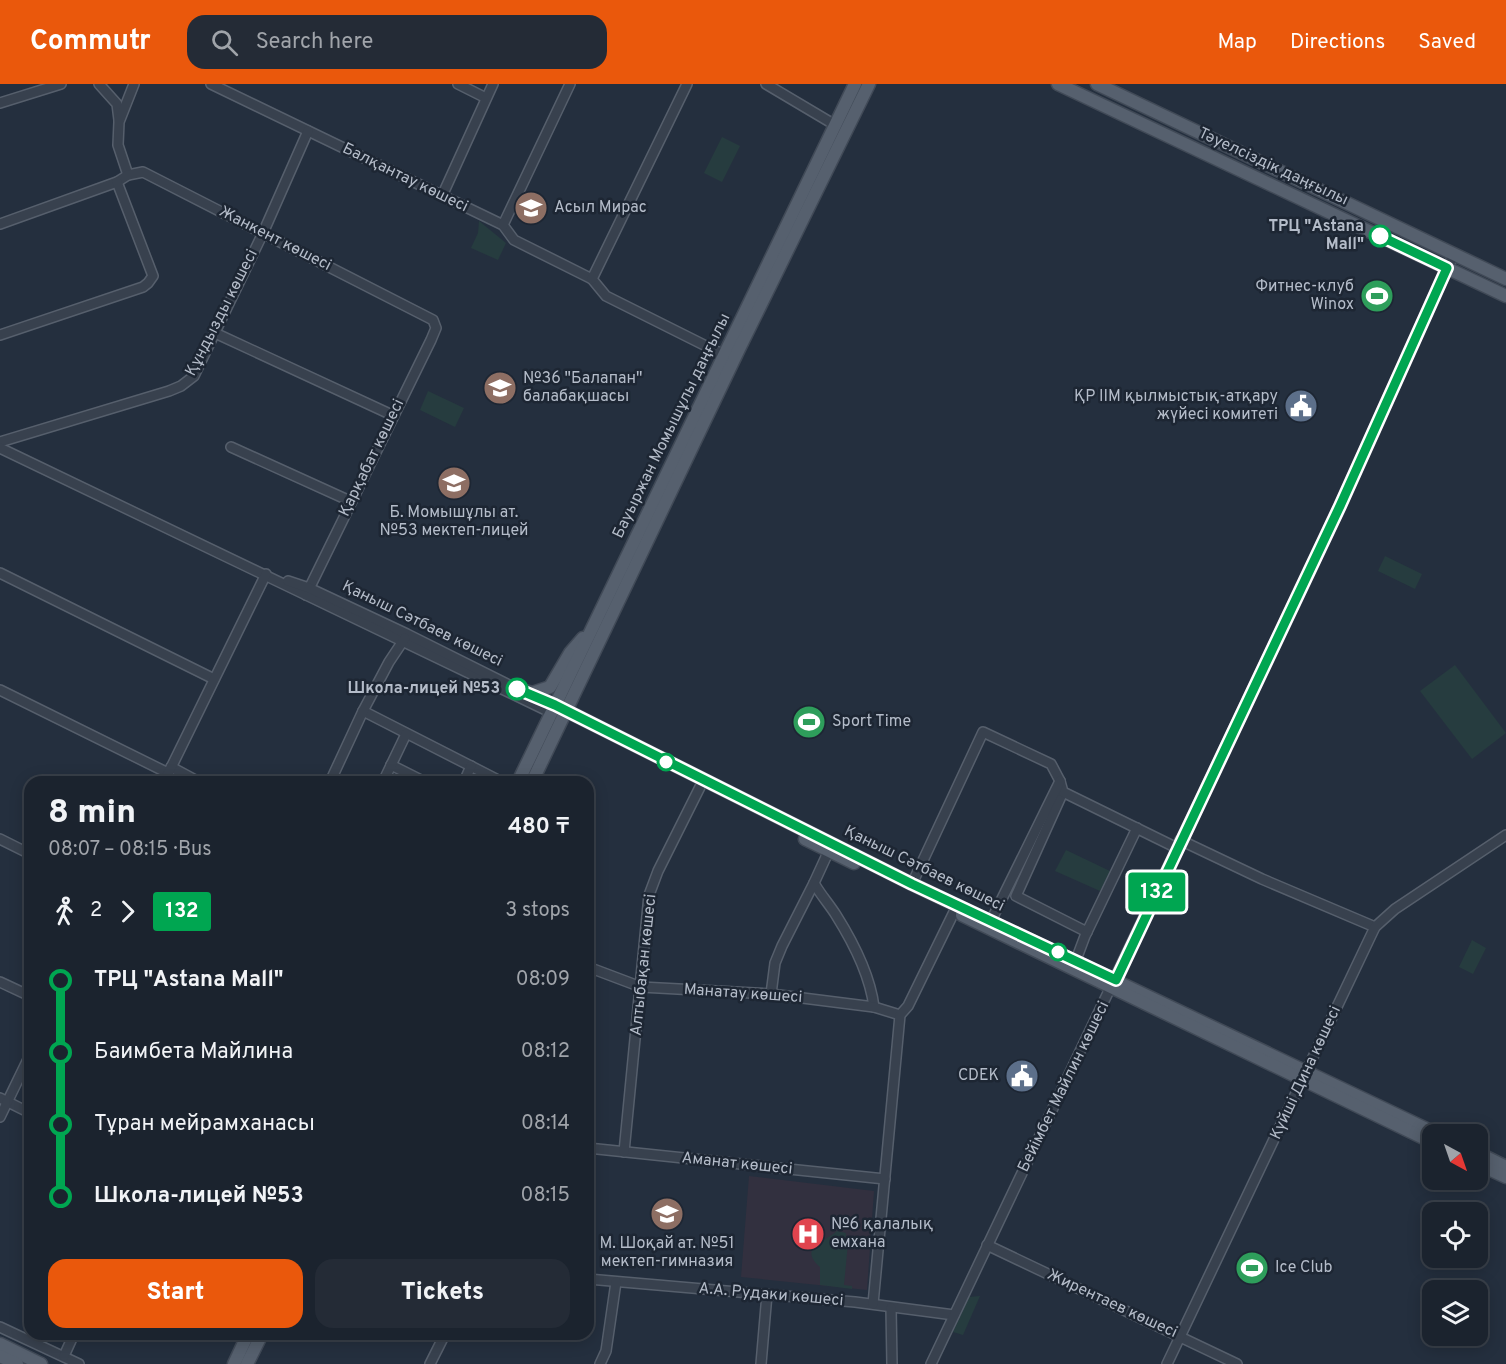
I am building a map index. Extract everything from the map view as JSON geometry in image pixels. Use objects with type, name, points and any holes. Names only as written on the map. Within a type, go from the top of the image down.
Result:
[{"type":"main road","name":"Бауыржан Момышұлы даңғылы","points":[[535,776],[566,715],[855,84]]},
{"type":"main road","name":"Бауыржан Момышұлы даңғылы","points":[[521,776],[594,626],[869,84]]},
{"type":"main road","name":"Тәуелсіздік даңғылы","points":[[1058,84],[1506,296]]},
{"type":"main road","name":"Тәуелсіздік даңғылы","points":[[1097,84],[1506,279]]},
{"type":"main road","points":[[1257,178],[1265,164]]},
{"type":"main road","points":[[517,689],[532,693],[550,687],[570,653],[594,626]]},
{"type":"main road","name":"Қаныш Сәтбаев көшесі","points":[[553,709],[764,811],[954,912],[990,924],[1076,960],[1114,983]]},
{"type":"main road","name":"Қаныш Сәтбаев көшесі","points":[[566,715],[700,788],[912,884],[990,924],[1305,1075],[1422,1127]]},
{"type":"main road","name":"Қаныш Сәтбаев көшесі","points":[[1305,1075],[1422,1137]]},
{"type":"main road","points":[[1488,1159],[1506,1167]]},
{"type":"main road","points":[[1488,1169],[1506,1177]]},
{"type":"main road","points":[[234,1364],[245,1340]]},
{"type":"main road","points":[[247,1364],[259,1340]]},
{"type":"main road","points":[[0,1344],[41,1364]]},
{"type":"main road","points":[[0,1356],[17,1364]]},
{"type":"street","points":[[0,103],[61,84]]},
{"type":"street","points":[[0,224],[117,182],[128,175],[118,145],[117,104],[99,84]]},
{"type":"street","points":[[119,122],[134,84]]},
{"type":"street","name":"Балқантау көшесі","points":[[211,84],[503,225],[514,240],[592,279],[606,296],[729,358]]},
{"type":"street","points":[[458,84],[486,98]]},
{"type":"street","points":[[442,196],[493,84]]},
{"type":"street","points":[[503,225],[570,84]]},
{"type":"street","points":[[592,279],[687,84]]},
{"type":"street","points":[[766,84],[835,125]]},
{"type":"street","name":"Құндызды көшесі","points":[[0,442],[181,386],[194,376],[263,233],[308,131]]},
{"type":"street","name":"Жанкент көшесі","points":[[128,175],[143,172],[433,320]]},
{"type":"street","points":[[0,334],[142,287],[148,283],[153,276],[117,182]]},
{"type":"street","name":"Бейімбет Майлин көшесі","points":[[930,1364],[1340,506],[1454,254]]},
{"type":"street","name":"Қарқабат көшесі","points":[[308,592],[350,501],[436,328],[433,320]]},
{"type":"street","points":[[215,333],[392,415]]},
{"type":"street","points":[[231,447],[350,501]]},
{"type":"street","name":"Қаныш Сәтбаев көшесі","points":[[0,448],[266,574],[517,689],[553,709]]},
{"type":"street","points":[[0,573],[214,679]]},
{"type":"street","points":[[0,690],[167,774],[266,574]]},
{"type":"street","points":[[333,776],[363,711],[389,662],[406,637]]},
{"type":"street","name":"Қаныш Сәтбаев көшесі","points":[[406,637],[553,709]]},
{"type":"street","points":[[363,711],[490,776]]},
{"type":"street","points":[[912,884],[983,732],[1051,764],[1060,781],[1063,792],[1017,896],[1087,932]]},
{"type":"street","points":[[386,776],[406,734]]},
{"type":"street","points":[[391,765],[413,776]]},
{"type":"street","points":[[467,776],[471,766]]},
{"type":"street","points":[[990,924],[1060,781]]},
{"type":"street","name":"Алтыбақан көшесі","points":[[624,1152],[649,895],[663,860],[700,788]]},
{"type":"street","points":[[1063,792],[1137,828],[1375,927]]},
{"type":"street","points":[[1076,960],[1137,828]]},
{"type":"street","name":"Күйші Дина көшесі","points":[[1167,1364],[1375,927],[1395,909],[1506,836]]},
{"type":"street","points":[[0,839],[24,851]]},
{"type":"street","points":[[771,994],[775,963],[782,945],[830,847]]},
{"type":"street","points":[[814,883],[836,914],[867,976],[874,1007]]},
{"type":"street","points":[[873,1304],[900,1015],[908,1006],[954,912]]},
{"type":"street","name":"Манатау көшесі","points":[[594,969],[641,987],[771,994],[874,1007],[900,1015]]},
{"type":"street","points":[[0,982],[24,993]]},
{"type":"street","points":[[0,1117],[4,1100],[24,1065]]},
{"type":"street","points":[[4,1100],[24,1110]]},
{"type":"street","name":"Аманат көшесі","points":[[594,1149],[885,1179]]},
{"type":"street","name":"Жирентаев көшесі","points":[[987,1245],[1237,1364]]},
{"type":"street","name":"А.А. Рудаки көшесі","points":[[594,1280],[873,1304],[954,1315]]},
{"type":"street","points":[[600,1364],[606,1351],[616,1282]]},
{"type":"street","points":[[761,1364],[767,1294]]},
{"type":"street","points":[[891,1308],[892,1364]]},
{"type":"street","points":[[0,1327],[24,1338]]},
{"type":"street","points":[[29,1340],[79,1364]]},
{"type":"street","points":[[64,1356],[71,1340]]},
{"type":"street","points":[[430,1364],[442,1340]]},
{"type":"shaded area","name":"№6 қалалық емхана","points":[[749,1176],[874,1191],[867,1290],[741,1277]]},
{"type":"green space","points":[[722,137],[740,146],[722,182],[704,173]]},
{"type":"green space","points":[[479,221],[506,243],[498,260],[471,248],[478,233]]},
{"type":"green space","points":[[428,391],[464,408],[455,427],[420,410]]},
{"type":"green space","points":[[1385,556],[1422,574],[1415,589],[1378,571]]},
{"type":"green space","points":[[1455,665],[1506,733],[1472,759],[1420,691]]},
{"type":"green space","points":[[1066,850],[1110,871],[1100,891],[1055,871]]},
{"type":"green space","points":[[1472,940],[1486,948],[1473,974],[1459,967]]},
{"type":"green space","points":[[837,1231],[846,1233],[845,1242],[848,1243],[844,1285],[852,1286],[852,1289],[820,1285],[820,1267],[811,1254],[816,1245]]},
{"type":"green space","points":[[980,1296],[963,1335],[953,1332],[969,1297]]},
{"type":"bus line","name":"132","points":[[517,689],[555,705],[912,884],[1116,980],[1180,840],[1340,506],[1447,268],[1380,236]]},
{"type":"place","name":"Асыл Мирас","points":[[531,208]]},
{"type":"place","name":"ТРЦ \"Astana Mall\"","points":[[1380,236]]},
{"type":"place","name":"Фитнес-клуб Winox","points":[[1377,296]]},
{"type":"place","name":"№36 \"Балапан\" балабақшасы","points":[[500,388]]},
{"type":"place","name":"ҚР ІІМ қылмыстық-атқару жүйесі комитеті","points":[[1301,406]]},
{"type":"place","name":"Б. Момышұлы ат. №53 мектеп-лицей","points":[[454,483]]},
{"type":"place","name":"Школа-лицей №53","points":[[517,689]]},
{"type":"place","name":"Sport Time","points":[[809,722]]},
{"type":"place","name":"CDEK","points":[[1022,1076]]},
{"type":"place","name":"М. Шоқай ат. №51 мектеп-гимназия","points":[[667,1214]]},
{"type":"place","name":"№6 қалалық емхана","points":[[808,1234]]},
{"type":"place","name":"Ice Club","points":[[1252,1268]]}]
